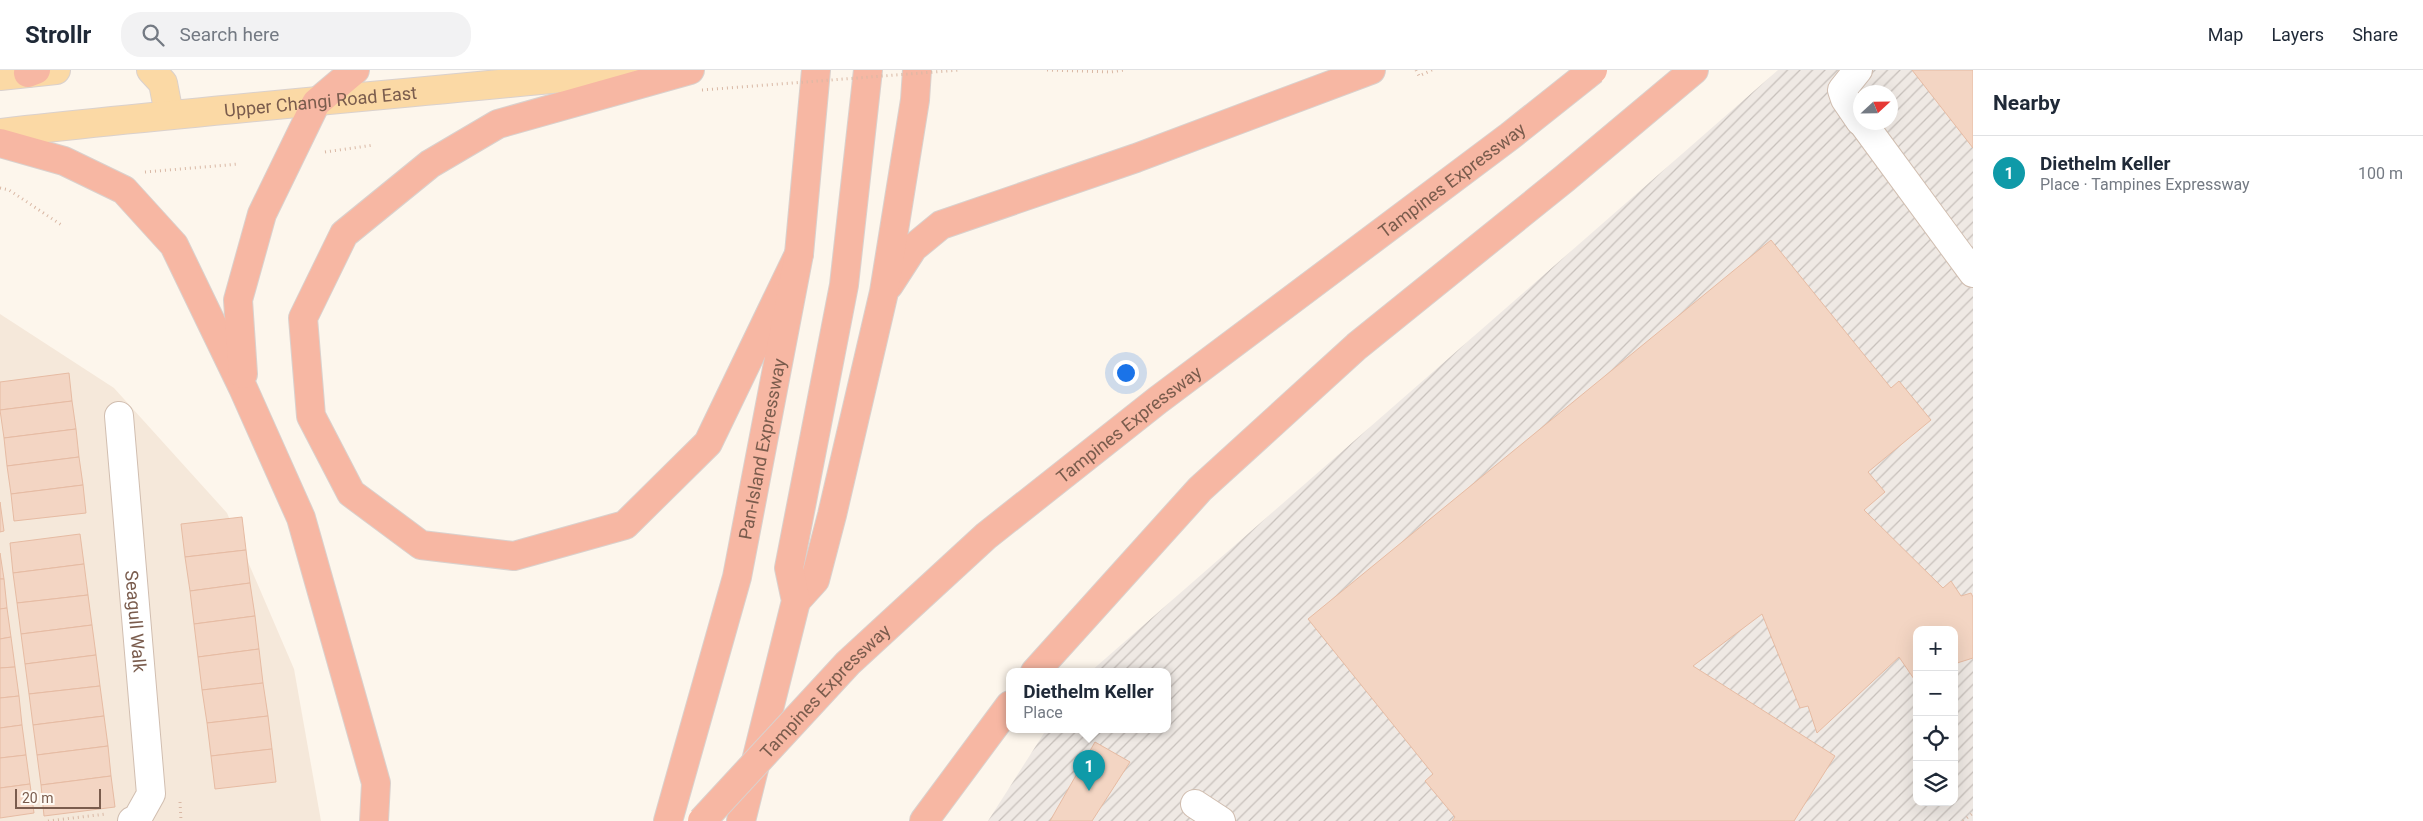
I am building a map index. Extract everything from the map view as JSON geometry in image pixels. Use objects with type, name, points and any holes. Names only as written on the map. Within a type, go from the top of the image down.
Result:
[{"type":"highway","points":[[244,388],[238,300],[262,214],[316,103],[355,70]]},
{"type":"highway","name":"Pan-Island Expressway","points":[[668,821],[737,577],[798,254],[816,70]]},
{"type":"highway","points":[[741,821],[796,601],[789,568],[844,284],[868,70]]},
{"type":"highway","points":[[796,601],[815,580],[884,292],[915,100],[917,70]]},
{"type":"highway","points":[[884,292],[913,248],[941,225],[1145,154],[1371,70]]},
{"type":"highway","name":"Tampines Expressway","points":[[702,821],[848,663],[986,536],[1158,400],[1510,136],[1593,70]]},
{"type":"highway","points":[[1039,668],[1200,489],[1357,346],[1564,180],[1694,70]]},
{"type":"highway","points":[[696,80],[498,124],[430,164],[344,234],[303,318],[312,416],[351,493],[421,545],[514,556],[625,525],[708,443],[798,254]]},
{"type":"highway","points":[[0,143],[64,161],[124,190],[174,245],[244,388],[301,518],[376,783],[374,821]]},
{"type":"highway","points":[[924,821],[1006,710]]},
{"type":"main road","points":[[0,76],[56,70]]},
{"type":"main road","points":[[150,70],[163,83],[168,114]]},
{"type":"main road","name":"Upper Changi Road East","points":[[0,133],[168,114],[316,103],[641,70]]},
{"type":"street","points":[[1853,110],[1845,99],[1842,90],[1858,70]]},
{"type":"street","points":[[1867,130],[1973,273]]},
{"type":"street","name":"Seagull Walk","points":[[119,416],[151,794],[137,819],[123,816]]},
{"type":"street","points":[[1195,804],[1221,821]]},
{"type":"path","points":[[696,80],[960,70]]},
{"type":"path","points":[[1047,70],[1111,72],[1124,70]]},
{"type":"path","points":[[1416,70],[1419,76],[1432,70]]},
{"type":"path","points":[[322,152],[374,145]]},
{"type":"path","points":[[138,173],[239,164]]},
{"type":"path","points":[[0,188],[9,190],[62,226]]},
{"type":"path","points":[[1963,821],[1973,813]]},
{"type":"path","points":[[48,821],[106,814],[123,816]]},
{"type":"shaded area","points":[[1778,70],[1973,70],[1973,821],[988,821],[1044,733],[1171,733],[1171,668],[1095,668]]},
{"type":"shaded area","points":[[0,314],[114,388],[227,513],[294,669],[321,821],[0,821]]},
{"type":"building","points":[[1912,70],[1973,70],[1973,148]]},
{"type":"building","points":[[1771,240],[1891,388],[1899,381],[1931,420],[1868,472],[1885,492],[1864,510],[1943,588],[1951,581],[1961,596],[1971,593],[1973,597],[1973,658],[1958,663],[1958,626],[1913,626],[1913,678],[1899,657],[1817,733],[1808,706],[1800,708],[1762,614],[1693,666],[1835,756],[1794,821],[1452,821],[1455,817],[1425,781],[1433,774],[1308,619]]},
{"type":"building","points":[[69,373],[72,401],[0,410],[0,382]]},
{"type":"building","points":[[72,401],[76,429],[4,438],[0,410]]},
{"type":"building","points":[[76,429],[79,457],[7,466],[4,438]]},
{"type":"building","points":[[79,457],[83,485],[11,494],[7,466]]},
{"type":"building","points":[[83,485],[86,513],[14,521],[11,494]]},
{"type":"building","points":[[0,502],[4,531],[0,532]]},
{"type":"building","points":[[242,517],[246,550],[185,557],[181,524]]},
{"type":"building","points":[[80,534],[84,564],[13,573],[10,543]]},
{"type":"building","points":[[246,550],[250,583],[190,591],[185,557]]},
{"type":"building","points":[[0,553],[4,579],[0,579]]},
{"type":"building","points":[[84,564],[88,595],[17,603],[13,573]]},
{"type":"building","points":[[0,579],[4,579],[7,608],[0,609]]},
{"type":"building","points":[[250,583],[255,616],[194,624],[190,591]]},
{"type":"building","points":[[88,595],[92,625],[21,634],[17,603]]},
{"type":"building","points":[[7,608],[11,637],[0,639],[0,609]]},
{"type":"building","points":[[255,616],[259,649],[198,657],[194,624]]},
{"type":"building","points":[[92,625],[96,655],[25,664],[21,634]]},
{"type":"building","points":[[11,637],[15,667],[0,668],[0,639]]},
{"type":"building","points":[[259,649],[263,683],[202,690],[198,657]]},
{"type":"building","points":[[96,655],[100,686],[29,694],[25,664]]},
{"type":"building","points":[[15,667],[19,696],[0,698],[0,668]]},
{"type":"building","points":[[263,683],[268,716],[207,723],[202,690]]},
{"type":"building","points":[[100,686],[104,716],[33,725],[29,694]]},
{"type":"building","points":[[19,696],[22,725],[0,728],[0,698]]},
{"type":"building","points":[[104,716],[108,746],[37,755],[33,725]]},
{"type":"building","points":[[268,716],[272,749],[211,756],[207,723]]},
{"type":"building","points":[[22,725],[26,755],[0,758],[0,728]]},
{"type":"building","points":[[1095,742],[1130,762],[1092,821],[1050,821]]},
{"type":"building","points":[[108,746],[111,776],[41,785],[37,755]]},
{"type":"building","points":[[272,749],[276,782],[215,789],[211,756]]},
{"type":"building","points":[[26,755],[30,784],[0,788],[0,758]]},
{"type":"building","points":[[111,776],[115,807],[44,816],[41,785]]},
{"type":"building","points":[[30,784],[34,813],[0,818],[0,788]]},
{"type":"place","name":"Diethelm Keller","points":[[1089,791]]}]
